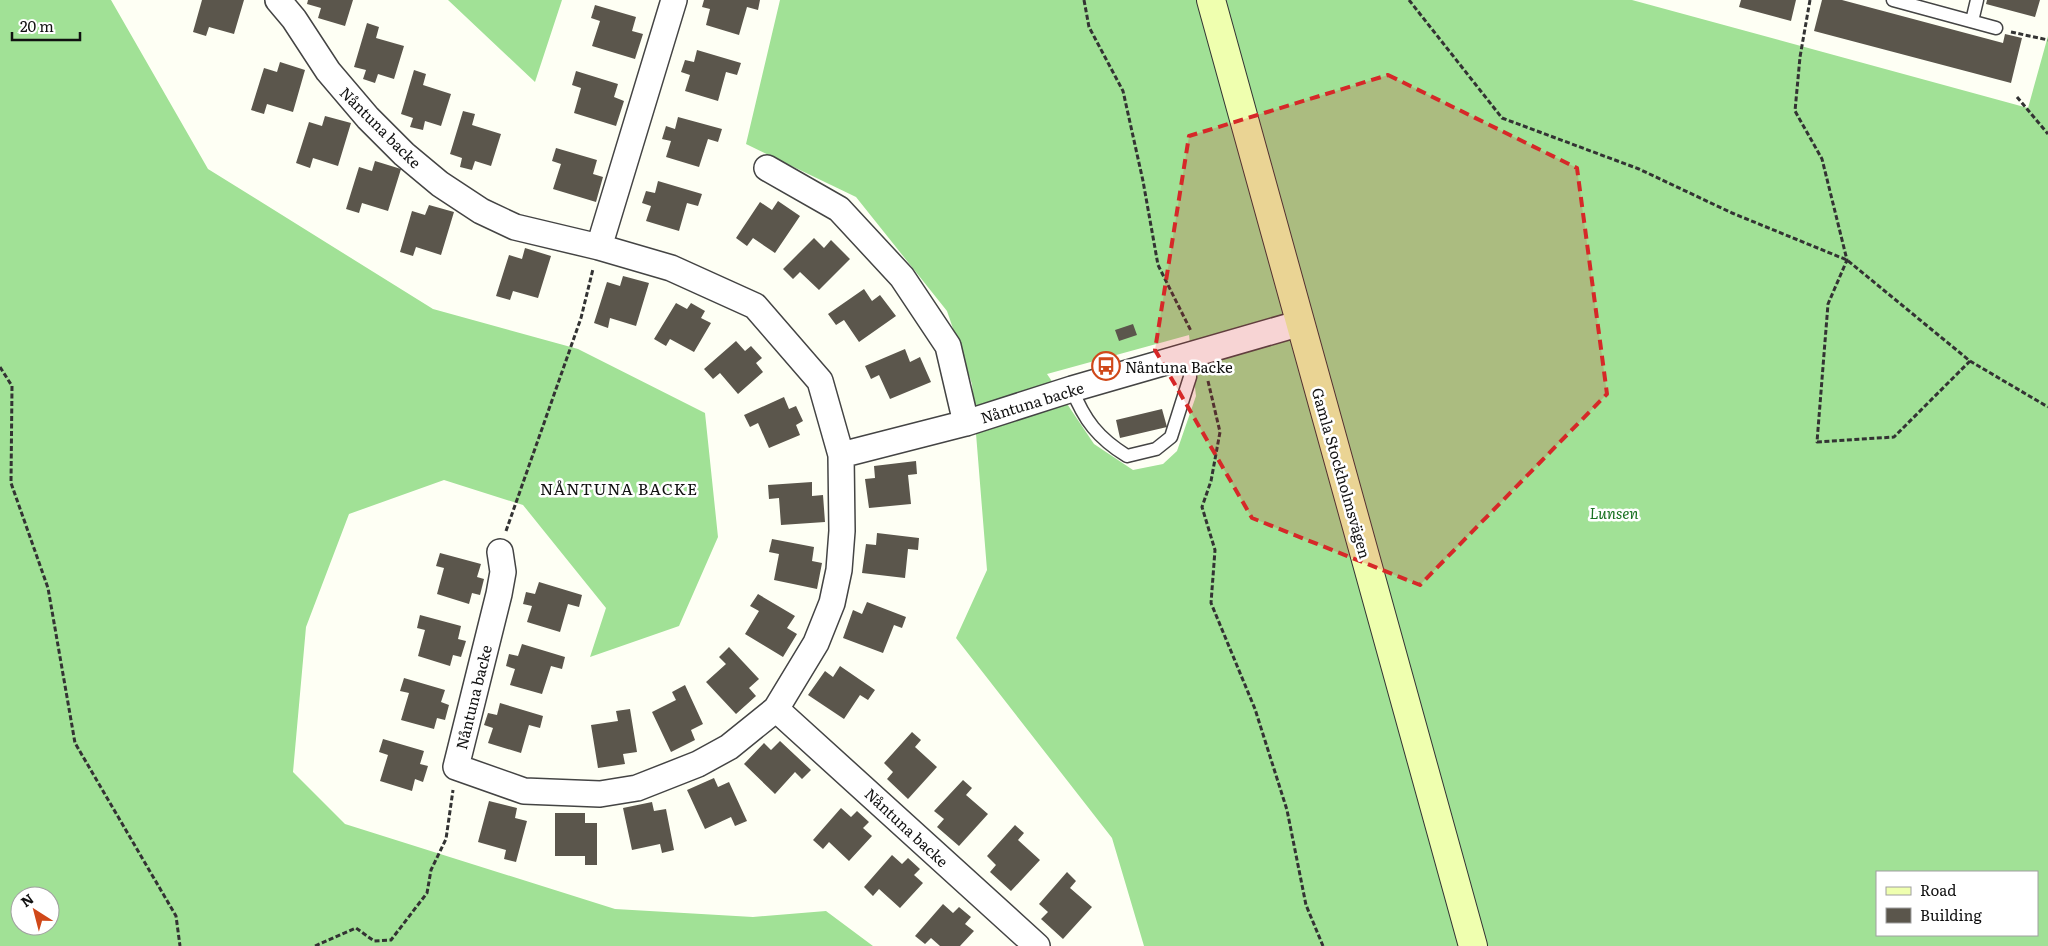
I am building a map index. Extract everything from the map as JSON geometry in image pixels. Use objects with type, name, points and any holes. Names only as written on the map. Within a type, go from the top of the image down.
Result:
[{"type":"main road","name":"Gamla Stockholmsvägen","points":[[1211,0],[1473,946]]},
{"type":"street","name":"Nåntuna backe","points":[[278,0],[294,18],[328,71],[368,118],[404,154],[440,184],[481,211],[515,227],[599,247],[671,268],[755,306],[820,381],[841,454],[842,531],[839,570],[832,603],[816,644],[776,709],[729,747],[698,764],[637,788],[600,794],[524,792],[456,767],[500,594],[503,572],[500,552]]},
{"type":"street","points":[[599,247],[674,0]]},
{"type":"street","name":"Nåntuna backe","points":[[767,168],[839,209],[902,277],[948,346],[966,422]]},
{"type":"street","name":"Nåntuna backe","points":[[841,454],[966,422],[1072,389],[1301,324]]},
{"type":"street","name":"Nåntuna backe","points":[[776,709],[1036,946]]},
{"type":"lane","points":[[1893,0],[1996,28]]},
{"type":"lane","points":[[1972,21],[1977,0]]},
{"type":"lane","points":[[1072,389],[1079,408],[1091,426],[1107,444],[1127,456],[1148,452],[1156,449],[1171,437],[1196,355]]},
{"type":"path","points":[[1084,0],[1089,27],[1122,91],[1143,180],[1158,265],[1196,355],[1220,432],[1211,481],[1202,507],[1215,550],[1211,603],[1255,709],[1287,810],[1306,905],[1323,946]]},
{"type":"path","points":[[1409,0],[1502,118],[1640,169],[1732,213],[1847,260],[1970,361],[2048,407]]},
{"type":"path","points":[[1810,0],[1800,56],[1795,111],[1822,159],[1847,260],[1828,304],[1818,442],[1894,436],[1970,361]]},
{"type":"path","points":[[1996,28],[2048,40]]},
{"type":"path","points":[[2017,96],[2048,134]]},
{"type":"path","points":[[500,552],[517,498],[581,318],[599,247]]},
{"type":"path","points":[[0,367],[12,386],[11,483],[48,588],[75,743],[176,916],[180,946]]},
{"type":"path","points":[[315,946],[356,928],[374,942],[391,940],[410,916],[427,893],[431,870],[446,839],[456,767]]},
{"type":"highlighted area","points":[[1388,75],[1577,168],[1607,394],[1420,585],[1252,518],[1155,350],[1189,136]]},
{"type":"green space","points":[[0,0],[111,0],[208,169],[433,309],[578,349],[705,413],[718,537],[679,626],[590,657],[606,608],[523,505],[444,480],[349,514],[306,627],[293,772],[345,824],[615,909],[753,917],[826,911],[873,946],[0,946]]},
{"type":"green space","points":[[448,0],[562,0],[535,82]]},
{"type":"green space","name":"Lunsen","points":[[780,0],[1632,0],[2028,108],[2048,36],[2048,946],[1144,946],[1112,838],[956,638],[987,570],[972,384],[947,311],[856,197],[746,144]],"holes":[[[1189,335],[1196,396],[1177,451],[1163,464],[1133,470],[1094,444],[1047,374]]]},
{"type":"building","points":[[202,0],[244,0],[234,34],[209,27],[206,36],[193,32]]},
{"type":"building","points":[[308,0],[353,0],[345,26],[318,18],[321,8],[307,4]]},
{"type":"building","points":[[704,0],[760,0],[758,10],[747,7],[739,35],[706,25],[710,9],[702,7]]},
{"type":"building","points":[[1741,0],[1796,0],[1791,21],[1739,7]]},
{"type":"building","points":[[1822,0],[1842,0],[2003,43],[2005,34],[2022,38],[2011,83],[1814,31]]},
{"type":"building","points":[[1987,0],[2040,0],[2035,17],[1986,4]]},
{"type":"building","points":[[595,5],[636,17],[632,31],[643,34],[635,59],[592,46],[600,21],[591,18]]},
{"type":"building","points":[[367,23],[379,27],[376,38],[404,46],[394,79],[378,74],[375,83],[363,79],[366,70],[354,67]]},
{"type":"building","points":[[697,50],[741,63],[737,75],[726,72],[718,101],[685,91],[690,75],[681,72],[685,60],[694,62]]},
{"type":"building","points":[[280,62],[305,70],[293,112],[267,104],[264,114],[251,110],[264,68],[277,72]]},
{"type":"building","points":[[414,70],[426,74],[423,85],[451,94],[441,126],[425,121],[423,130],[410,127],[413,118],[401,114]]},
{"type":"building","points":[[576,71],[618,84],[614,97],[624,101],[616,126],[574,113],[581,88],[572,85]]},
{"type":"building","points":[[463,111],[475,114],[472,125],[501,134],[491,166],[475,161],[472,170],[460,167],[462,158],[450,154]]},
{"type":"building","points":[[325,116],[351,123],[338,166],[313,158],[310,168],[296,163],[309,122],[322,126]]},
{"type":"building","points":[[678,117],[722,129],[718,142],[708,139],[699,167],[666,157],[671,141],[662,139],[666,126],[675,129]]},
{"type":"building","points":[[556,148],[597,160],[593,174],[603,177],[596,202],[553,189],[561,164],[552,161]]},
{"type":"building","points":[[375,161],[401,169],[388,211],[362,203],[359,213],[346,209],[359,167],[372,171]]},
{"type":"building","points":[[658,181],[702,194],[698,206],[687,203],[679,231],[646,221],[651,206],[642,203],[646,191],[655,193]]},
{"type":"building","points":[[778,201],[800,216],[775,253],[753,238],[747,246],[736,238],[760,202],[772,210]]},
{"type":"building","points":[[429,205],[454,212],[441,255],[416,247],[413,256],[400,252],[412,211],[425,215]]},
{"type":"building","points":[[814,238],[824,248],[831,240],[850,259],[819,290],[800,272],[793,279],[783,269]]},
{"type":"building","points":[[525,248],[551,256],[538,298],[513,291],[510,300],[496,296],[509,255],[522,259]]},
{"type":"building","points":[[623,276],[649,283],[636,326],[610,318],[608,328],[594,323],[607,282],[620,286]]},
{"type":"building","points":[[864,289],[872,301],[880,295],[896,316],[859,342],[844,320],[836,325],[828,314]]},
{"type":"building","points":[[676,303],[687,309],[691,303],[705,311],[701,318],[711,323],[694,352],[670,339],[666,346],[654,339]]},
{"type":"building","points":[[1133,324],[1137,335],[1119,341],[1115,330]]},
{"type":"building","points":[[736,341],[745,351],[751,346],[762,358],[756,363],[763,372],[738,394],[720,373],[713,379],[704,369]]},
{"type":"building","points":[[905,349],[910,362],[920,357],[931,382],[890,399],[879,375],[871,379],[865,366]]},
{"type":"building","points":[[784,397],[789,409],[796,406],[803,421],[796,425],[800,435],[769,448],[758,423],[750,427],[744,415]]},
{"type":"building","points":[[1162,409],[1167,427],[1120,438],[1116,420]]},
{"type":"building","points":[[916,461],[917,474],[908,475],[911,504],[869,508],[865,479],[875,478],[874,466]]},
{"type":"building","points":[[812,482],[812,496],[823,495],[825,522],[781,525],[779,498],[769,499],[768,485]]},
{"type":"building","points":[[877,533],[919,538],[918,550],[908,549],[905,578],[862,573],[866,544],[876,545]]},
{"type":"building","points":[[772,539],[814,547],[812,561],[822,563],[817,589],[774,580],[779,554],[769,552]]},
{"type":"building","points":[[440,553],[481,564],[477,577],[484,579],[480,595],[472,593],[469,604],[437,594],[444,568],[436,566]]},
{"type":"building","points":[[539,582],[582,595],[579,607],[568,604],[560,632],[527,622],[532,606],[523,604],[526,592],[535,594]]},
{"type":"building","points":[[758,594],[795,616],[787,628],[797,634],[783,657],[745,634],[759,611],[750,606]]},
{"type":"building","points":[[867,602],[906,617],[902,628],[894,625],[883,653],[843,638],[853,610],[862,614]]},
{"type":"building","points":[[420,615],[461,626],[458,639],[466,641],[461,657],[453,655],[450,666],[418,656],[425,630],[417,628]]},
{"type":"building","points":[[522,644],[565,657],[562,669],[551,666],[542,694],[510,685],[515,669],[506,666],[509,654],[518,656]]},
{"type":"building","points":[[729,647],[759,679],[749,688],[756,696],[736,714],[706,682],[726,664],[719,657]]},
{"type":"building","points":[[840,666],[875,690],[868,700],[860,695],[844,719],[808,695],[825,671],[833,677]]},
{"type":"building","points":[[404,678],[445,690],[441,702],[449,705],[445,720],[437,718],[434,729],[401,720],[409,693],[400,691]]},
{"type":"building","points":[[685,685],[703,724],[691,730],[695,740],[671,752],[652,712],[676,700],[672,692]]},
{"type":"building","points":[[500,703],[543,716],[540,728],[529,725],[521,753],[488,743],[493,728],[484,725],[488,713],[497,715]]},
{"type":"building","points":[[630,709],[637,752],[623,754],[625,764],[598,768],[591,725],[618,721],[616,711]]},
{"type":"building","points":[[912,732],[921,740],[915,747],[937,767],[908,799],[887,779],[893,772],[884,763]]},
{"type":"building","points":[[383,739],[424,751],[420,764],[428,766],[423,782],[415,779],[412,791],[380,781],[388,755],[379,752]]},
{"type":"building","points":[[780,741],[811,770],[802,779],[795,772],[775,794],[744,764],[764,743],[771,750]]},
{"type":"building","points":[[714,778],[718,787],[729,782],[747,821],[735,826],[731,817],[705,829],[687,790]]},
{"type":"building","points":[[963,780],[972,788],[966,795],[988,814],[959,846],[937,827],[944,819],[934,811]]},
{"type":"building","points":[[489,801],[517,808],[515,818],[527,821],[516,862],[504,859],[506,850],[478,842]]},
{"type":"building","points":[[652,802],[654,811],[666,809],[674,850],[662,853],[660,844],[632,850],[623,808]]},
{"type":"building","points":[[841,808],[851,817],[857,811],[869,822],[863,828],[872,836],[849,861],[829,842],[823,849],[813,840]]},
{"type":"building","points":[[555,813],[585,813],[585,823],[597,823],[597,865],[585,865],[585,856],[555,856]]},
{"type":"building","points":[[1015,825],[1024,833],[1018,840],[1040,860],[1011,891],[990,872],[996,865],[987,856]]},
{"type":"building","points":[[892,855],[902,864],[908,858],[920,869],[914,875],[923,883],[900,908],[879,889],[873,896],[864,887]]},
{"type":"building","points":[[1067,872],[1076,881],[1070,888],[1092,907],[1063,939],[1041,919],[1048,912],[1039,904]]},
{"type":"building","points":[[943,904],[953,913],[959,907],[971,917],[965,924],[974,931],[960,946],[940,946],[931,938],[925,944],[915,936]]},
{"type":"place","name":"Nåntuna Backe","points":[[1106,366]]},
{"type":"district","name":"NÅNTUNA BACKE","points":[[619,488]]}]
